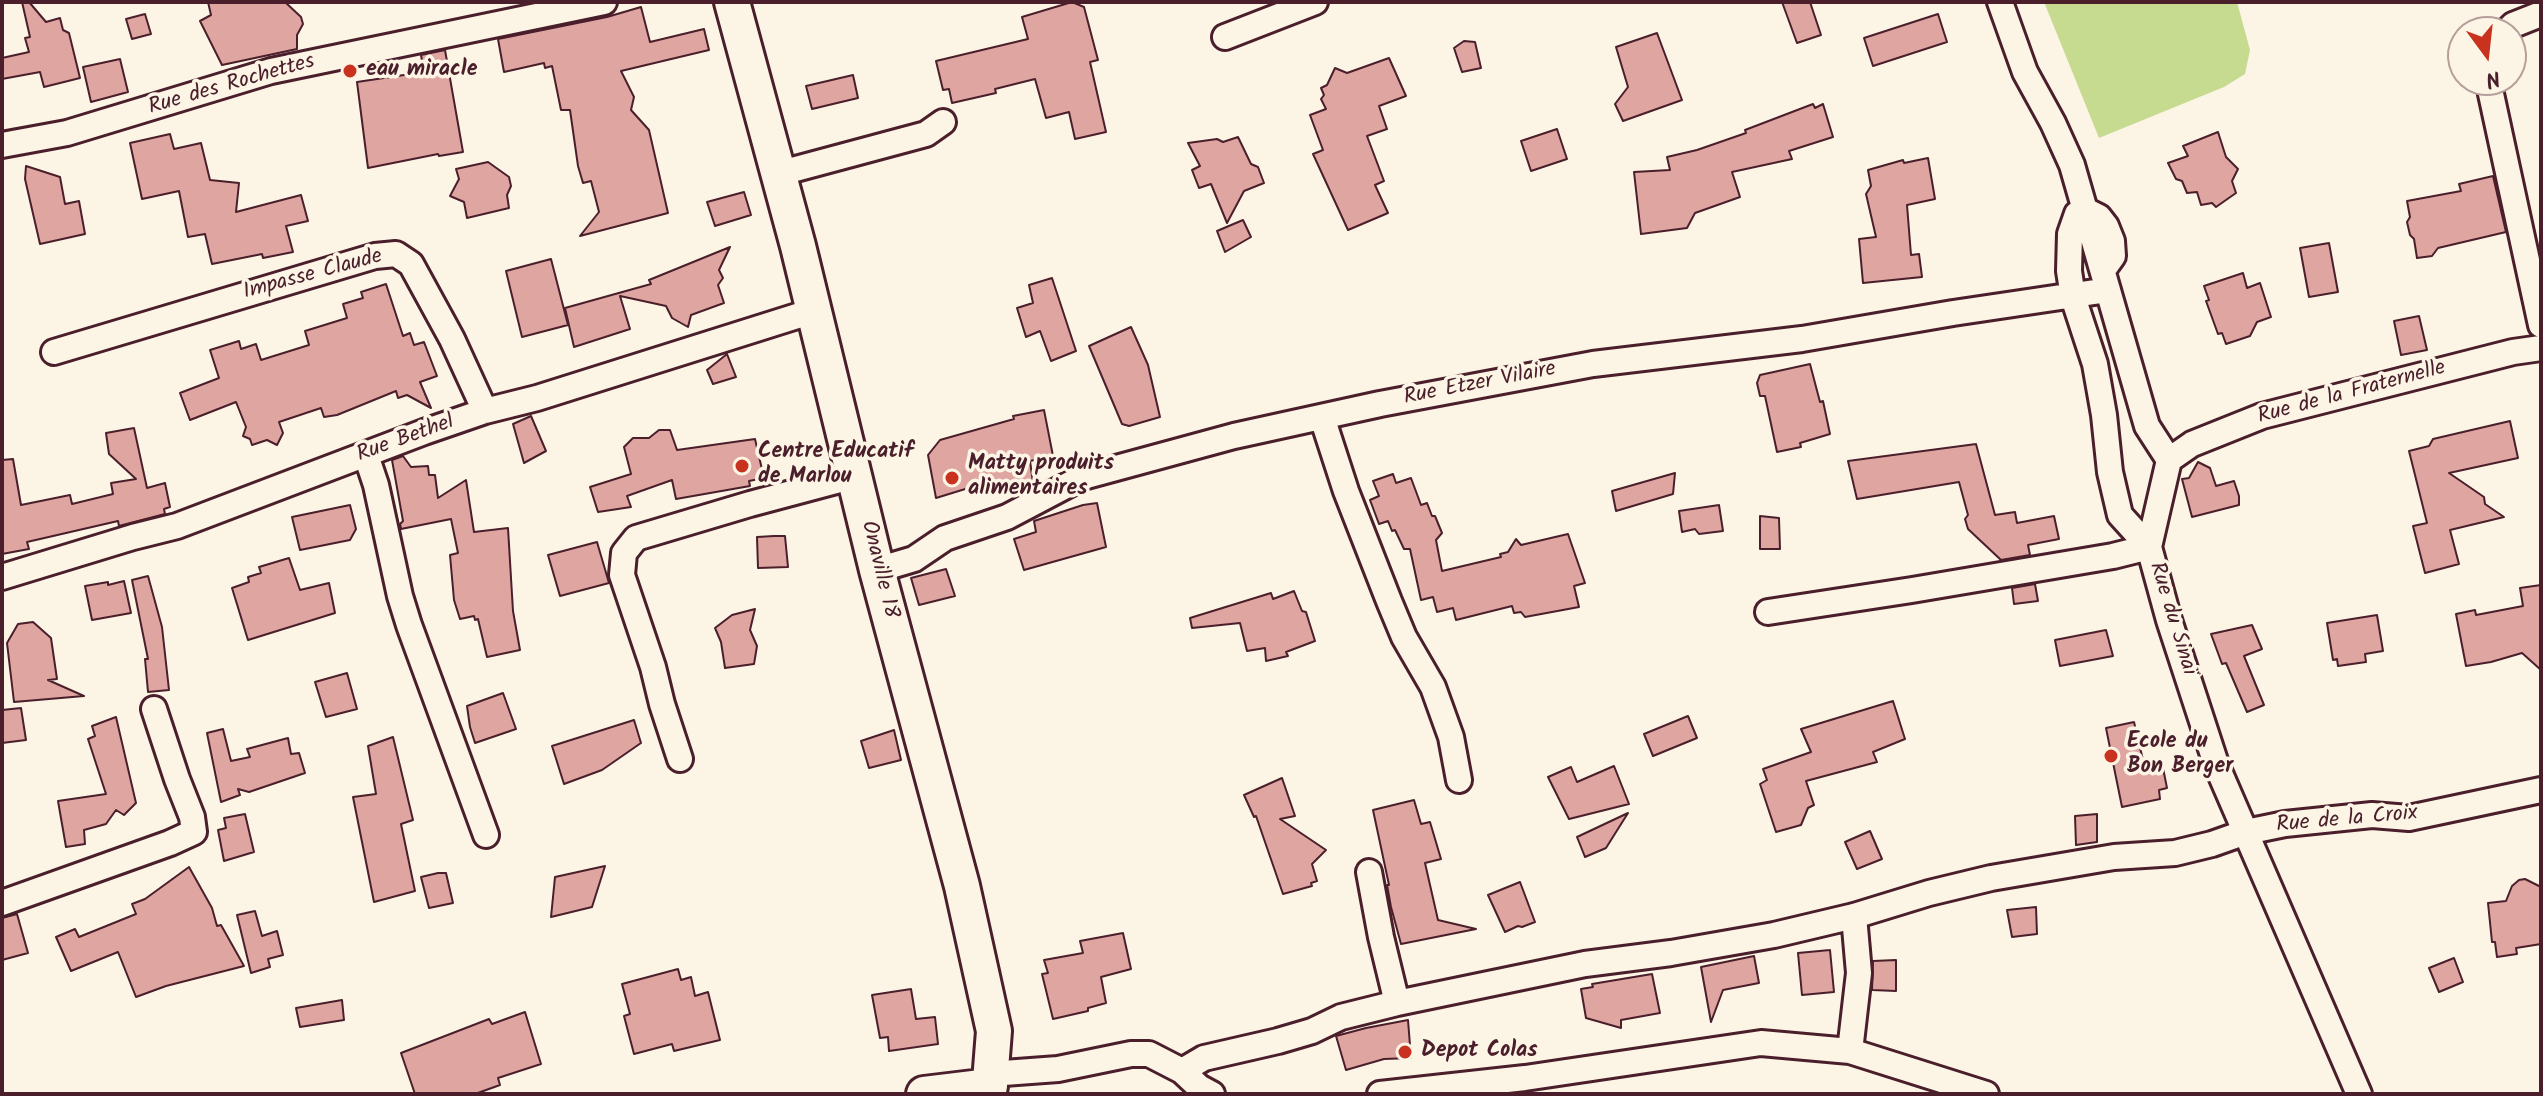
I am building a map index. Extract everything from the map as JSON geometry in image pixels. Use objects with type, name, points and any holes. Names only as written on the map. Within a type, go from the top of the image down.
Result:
[{"type":"street","name":"Rue des Rochettes","points":[[2,145],[67,133],[271,71],[604,2]]},
{"type":"street","name":"Onaville 18","points":[[732,2],[877,570],[962,886],[994,1031],[990,1085]]},
{"type":"street","points":[[1225,37],[1315,2]]},
{"type":"street","points":[[2000,2],[2025,72],[2072,165],[2147,426],[2169,460]]},
{"type":"street","points":[[2491,96],[2541,325]]},
{"type":"street","points":[[777,174],[926,134],[943,122]]},
{"type":"street","points":[[1768,612],[2113,556],[2149,547],[2120,515],[2110,472],[2095,364],[2073,297],[2069,271],[2070,234],[2077,214],[2085,210]]},
{"type":"street","name":"Impasse Claude","points":[[54,352],[361,260],[396,254],[411,264],[452,339],[485,411]]},
{"type":"street","name":"Rue Etzer Vilaire","points":[[877,570],[914,559],[945,538],[1007,517],[1083,477],[1127,463],[1322,417],[1593,364],[1802,339],[2027,301],[2073,297],[2106,280]]},
{"type":"street","name":"Rue Bethel","points":[[2,577],[177,526],[485,411],[537,398],[813,311]]},
{"type":"street","name":"Rue de la Fraternelle","points":[[2169,460],[2192,444],[2262,416],[2513,352],[2541,348]]},
{"type":"street","points":[[1322,417],[1346,491],[1389,601],[1404,637],[1433,687],[1451,737],[1459,780]]},
{"type":"street","points":[[366,455],[376,485],[404,611],[486,835]]},
{"type":"street","name":"Rue du Sinaï","points":[[2169,460],[2149,547],[2169,620],[2216,764],[2359,1094]]},
{"type":"street","points":[[680,759],[622,575],[624,553],[636,538],[855,476]]},
{"type":"street","points":[[2,903],[194,832],[192,817],[154,709]]},
{"type":"street","name":"Rue de la Croix","points":[[1182,1071],[1204,1058],[1278,1041],[1312,1031],[1341,1017],[1397,1003],[1585,964],[1774,935],[1991,878],[2114,857],[2175,853],[2285,824],[2372,815],[2409,818],[2541,790]]},
{"type":"street","points":[[1369,872],[1397,1003]]},
{"type":"street","points":[[1850,1051],[1859,973],[1854,916]]},
{"type":"street","points":[[1380,1094],[1525,1078],[1761,1043],[1850,1051],[1986,1094]]},
{"type":"street","points":[[924,1094],[990,1085],[1131,1054],[1149,1054],[1182,1071],[1212,1094]]},
{"type":"green space","points":[[2044,2],[2237,2],[2250,50],[2245,74],[2224,87],[2099,138]]},
{"type":"building","points":[[22,2],[29,2],[46,22],[60,18],[63,30],[69,33],[80,78],[44,87],[40,72],[2,79],[2,58],[29,52],[25,38],[30,37]]},
{"type":"building","points":[[208,2],[285,2],[301,17],[303,24],[297,35],[297,49],[222,65],[200,21],[211,15]]},
{"type":"building","points":[[1072,2],[1084,7],[1098,60],[1090,62],[1106,132],[1075,139],[1069,112],[1046,118],[1035,79],[995,89],[996,93],[952,103],[949,89],[943,90],[936,61],[1028,39],[1022,17]]},
{"type":"building","points":[[1782,2],[1810,2],[1821,35],[1797,43]]},
{"type":"building","points":[[641,7],[650,42],[704,29],[709,50],[621,71],[634,97],[631,110],[649,130],[668,213],[580,236],[599,212],[591,181],[583,183],[570,110],[561,110],[552,66],[545,68],[544,63],[504,72],[498,39]]},
{"type":"building","points":[[145,14],[151,34],[132,39],[126,19]]},
{"type":"building","points":[[1938,14],[1947,42],[1873,66],[1864,38]]},
{"type":"building","points":[[1657,33],[1682,100],[1623,121],[1615,104],[1628,87],[1616,47]]},
{"type":"building","points":[[1464,41],[1475,42],[1481,68],[1462,72],[1454,48]]},
{"type":"building","points":[[445,50],[463,152],[368,168],[357,82],[424,72],[421,55]]},
{"type":"building","points":[[1389,58],[1406,96],[1379,106],[1387,129],[1367,136],[1384,181],[1375,185],[1388,213],[1348,230],[1313,154],[1323,150],[1310,115],[1326,109],[1321,99],[1324,95],[1321,88],[1327,85],[1335,68],[1347,73]]},
{"type":"building","points":[[120,59],[128,92],[91,102],[83,67]]},
{"type":"building","points":[[853,75],[858,98],[812,109],[806,86]]},
{"type":"building","points":[[1813,104],[1815,108],[1823,104],[1833,137],[1789,151],[1792,159],[1732,172],[1740,197],[1695,213],[1687,228],[1641,234],[1634,172],[1670,170],[1667,157],[1746,133],[1745,130]]},
{"type":"building","points":[[1557,129],[1567,159],[1531,171],[1521,141]]},
{"type":"building","points":[[2218,132],[2226,157],[2238,169],[2232,181],[2236,193],[2216,207],[2212,203],[2201,205],[2197,192],[2187,193],[2168,163],[2188,156],[2183,146]]},
{"type":"building","points":[[170,134],[174,149],[201,143],[210,180],[239,183],[236,212],[301,195],[308,221],[286,226],[293,252],[263,258],[262,254],[212,264],[205,234],[188,237],[179,191],[142,199],[130,143]]},
{"type":"building","points":[[1238,137],[1251,164],[1258,167],[1264,183],[1244,191],[1227,223],[1211,184],[1199,188],[1192,170],[1200,166],[1188,143],[1217,139],[1223,142]]},
{"type":"building","points":[[1928,158],[1935,199],[1907,205],[1911,255],[1919,254],[1922,277],[1863,283],[1859,239],[1876,237],[1866,194],[1871,186],[1868,170],[1903,160],[1904,163]]},
{"type":"building","points":[[488,162],[509,177],[509,208],[467,218],[464,202],[450,196],[459,179],[456,169]]},
{"type":"building","points":[[26,166],[60,177],[65,204],[79,201],[85,234],[40,244],[25,179]]},
{"type":"building","points":[[2493,176],[2506,232],[2438,248],[2432,256],[2417,258],[2407,222],[2410,217],[2407,201],[2461,191],[2459,184]]},
{"type":"building","points":[[744,192],[751,215],[715,226],[707,202]]},
{"type":"building","points":[[1243,220],[1251,237],[1225,252],[1217,231]]},
{"type":"building","points":[[2329,243],[2338,292],[2309,297],[2300,248]]},
{"type":"building","points":[[730,247],[719,270],[723,278],[718,285],[724,303],[691,315],[688,327],[672,318],[666,306],[620,296],[630,329],[574,347],[565,308],[651,284],[649,280]]},
{"type":"building","points":[[551,259],[568,325],[522,337],[506,271]]},
{"type":"building","points":[[2243,273],[2247,288],[2260,283],[2271,317],[2257,322],[2250,336],[2226,344],[2222,333],[2218,334],[2204,286]]},
{"type":"building","points":[[1052,278],[1076,351],[1051,361],[1040,331],[1026,337],[1017,308],[1033,303],[1029,285]]},
{"type":"building","points":[[386,284],[403,336],[410,333],[414,345],[424,342],[437,376],[420,382],[431,408],[407,395],[398,398],[396,391],[337,415],[324,417],[321,408],[279,422],[283,433],[277,445],[267,440],[252,445],[250,439],[243,436],[246,427],[236,402],[190,420],[180,393],[219,378],[210,350],[239,341],[241,349],[256,344],[261,360],[309,345],[305,331],[347,318],[343,304],[363,298],[361,292]]},
{"type":"building","points":[[2419,316],[2427,350],[2401,355],[2394,321]]},
{"type":"building","points":[[1131,327],[1148,365],[1160,417],[1129,426],[1122,424],[1089,346]]},
{"type":"building","points":[[727,354],[736,377],[713,384],[707,370]]},
{"type":"building","points":[[1810,364],[1830,434],[1800,443],[1801,447],[1777,452],[1765,396],[1760,396],[1757,383],[1760,375]]},
{"type":"building","points":[[1044,410],[1053,456],[1030,461],[1033,482],[992,487],[978,492],[975,486],[936,498],[928,455],[940,440],[1014,419],[1013,416]]},
{"type":"building","points":[[531,416],[546,451],[524,463],[513,424]]},
{"type":"building","points":[[2510,421],[2518,458],[2449,473],[2484,497],[2485,504],[2504,517],[2450,530],[2459,564],[2425,573],[2413,526],[2427,523],[2409,451],[2429,446],[2433,439]]},
{"type":"building","points":[[134,428],[147,488],[165,483],[170,507],[164,509],[165,514],[119,526],[118,521],[27,542],[29,549],[2,554],[2,460],[13,459],[21,505],[70,495],[72,504],[113,494],[111,483],[136,479],[109,454],[106,433]]},
{"type":"building","points":[[659,430],[670,430],[677,450],[755,439],[764,478],[749,481],[750,486],[676,499],[672,480],[627,496],[631,507],[598,512],[590,487],[631,474],[624,447],[633,438],[649,438]]},
{"type":"building","points":[[1976,444],[1995,515],[2015,512],[2017,523],[2054,516],[2059,539],[2028,545],[2030,555],[2001,560],[1968,529],[1965,519],[1968,515],[1959,482],[1857,499],[1848,461]]},
{"type":"building","points":[[403,456],[411,467],[428,466],[429,475],[435,475],[438,498],[466,480],[474,532],[508,528],[513,611],[520,650],[487,657],[478,619],[475,620],[474,616],[460,619],[454,600],[450,555],[458,553],[451,519],[401,529],[403,521],[392,460]]},
{"type":"building","points":[[2198,462],[2210,468],[2216,486],[2234,481],[2239,505],[2192,517],[2182,479],[2189,478]]},
{"type":"building","points":[[1675,473],[1673,494],[1616,511],[1612,491]]},
{"type":"building","points":[[1393,474],[1396,483],[1411,478],[1421,505],[1427,503],[1432,516],[1435,516],[1442,533],[1436,540],[1442,571],[1501,557],[1500,554],[1508,552],[1516,539],[1521,545],[1568,534],[1585,583],[1574,586],[1579,607],[1525,617],[1521,612],[1514,613],[1512,606],[1456,620],[1453,608],[1437,612],[1433,597],[1421,600],[1410,549],[1404,549],[1388,521],[1379,524],[1370,500],[1379,496],[1373,481]]},
{"type":"building","points":[[1097,503],[1106,547],[1024,570],[1014,539],[1036,532],[1034,521]]},
{"type":"building","points":[[350,505],[356,529],[350,540],[300,550],[292,517]]},
{"type":"building","points":[[1719,505],[1723,531],[1699,534],[1695,529],[1682,532],[1679,511]]},
{"type":"building","points":[[1760,516],[1779,518],[1780,549],[1760,549]]},
{"type":"building","points":[[785,536],[788,567],[758,568],[757,537]]},
{"type":"building","points":[[597,542],[609,583],[560,596],[548,555]]},
{"type":"building","points":[[289,558],[300,590],[329,583],[335,613],[248,640],[232,588],[249,582],[248,577],[261,573],[259,567]]},
{"type":"building","points":[[946,569],[955,596],[919,605],[911,578]]},
{"type":"building","points":[[148,576],[162,627],[169,690],[148,692],[145,659],[148,659],[132,580]]},
{"type":"building","points":[[124,581],[131,613],[92,620],[85,586]]},
{"type":"building","points":[[2035,584],[2038,601],[2014,604],[2012,588]]},
{"type":"building","points":[[2541,585],[2541,670],[2522,653],[2466,666],[2456,614],[2475,610],[2476,615],[2523,606],[2520,588]]},
{"type":"building","points":[[1294,591],[1302,611],[1306,612],[1315,641],[1286,652],[1288,656],[1266,661],[1265,648],[1247,651],[1240,623],[1192,628],[1190,618],[1271,593],[1273,599]]},
{"type":"building","points":[[755,609],[750,630],[757,646],[754,664],[725,668],[721,642],[715,628],[732,615]]},
{"type":"building","points":[[2377,615],[2383,651],[2365,654],[2366,662],[2338,666],[2337,659],[2333,660],[2327,623]]},
{"type":"building","points":[[33,622],[51,638],[57,679],[48,680],[84,696],[14,702],[7,643],[18,624]]},
{"type":"building","points":[[2252,625],[2262,649],[2244,656],[2264,705],[2247,712],[2226,663],[2222,664],[2211,634]]},
{"type":"building","points":[[2106,630],[2113,656],[2060,666],[2055,640]]},
{"type":"building","points":[[347,673],[357,709],[326,717],[315,682]]},
{"type":"building","points":[[503,693],[516,729],[475,743],[467,706]]},
{"type":"building","points":[[1893,701],[1905,739],[1873,752],[1877,762],[1806,781],[1814,805],[1808,808],[1801,825],[1776,832],[1760,784],[1767,780],[1763,769],[1811,752],[1801,729]]},
{"type":"building","points":[[21,708],[26,740],[2,743],[2,710]]},
{"type":"building","points":[[1688,716],[1697,738],[1653,756],[1644,734]]},
{"type":"building","points":[[116,717],[136,803],[124,815],[116,810],[106,824],[84,830],[85,844],[66,847],[58,801],[106,794],[88,739],[95,736],[92,726]]},
{"type":"building","points":[[634,720],[641,743],[602,770],[564,784],[552,746]]},
{"type":"building","points":[[2134,722],[2143,760],[2163,768],[2167,788],[2159,790],[2160,799],[2122,807],[2106,728]]},
{"type":"building","points":[[223,729],[231,761],[250,757],[247,749],[288,738],[291,754],[299,753],[305,773],[249,792],[238,789],[240,795],[221,802],[207,733]]},
{"type":"building","points":[[894,730],[901,760],[869,768],[861,741]]},
{"type":"building","points":[[393,737],[413,820],[401,824],[415,891],[374,902],[353,797],[376,794],[368,746]]},
{"type":"building","points":[[1614,766],[1629,804],[1569,819],[1548,777],[1571,767],[1577,782]]},
{"type":"building","points":[[1282,778],[1295,816],[1280,819],[1326,850],[1312,864],[1317,881],[1311,883],[1312,886],[1283,894],[1256,816],[1244,795]]},
{"type":"building","points":[[1414,800],[1421,824],[1430,822],[1441,859],[1425,863],[1438,920],[1476,929],[1401,944],[1373,810]]},
{"type":"building","points":[[1628,813],[1606,848],[1585,857],[1577,837]]},
{"type":"building","points":[[245,814],[254,852],[224,861],[218,830],[226,828],[224,818]]},
{"type":"building","points":[[2097,814],[2097,842],[2076,845],[2075,816]]},
{"type":"building","points":[[1870,831],[1882,859],[1857,869],[1845,842]]},
{"type":"building","points":[[605,866],[592,907],[551,917],[555,877]]},
{"type":"building","points":[[189,867],[212,908],[217,926],[221,925],[244,966],[136,997],[118,952],[71,971],[56,937],[75,929],[79,937],[136,914],[132,904],[145,899]]},
{"type":"building","points":[[446,873],[453,903],[429,908],[421,877]]},
{"type":"building","points":[[2525,879],[2541,887],[2541,944],[2516,948],[2517,954],[2497,957],[2495,942],[2492,942],[2488,903],[2506,901],[2512,886]]},
{"type":"building","points":[[1520,882],[1535,922],[1505,932],[1488,895]]},
{"type":"building","points":[[2036,907],[2037,934],[2012,937],[2007,910]]},
{"type":"building","points":[[255,911],[262,936],[277,931],[283,955],[268,959],[270,967],[251,973],[237,915]]},
{"type":"building","points":[[17,914],[28,953],[2,960],[2,918]]},
{"type":"building","points":[[1123,933],[1131,969],[1101,977],[1106,1003],[1088,1008],[1088,1011],[1053,1019],[1042,974],[1048,973],[1044,960],[1083,953],[1080,941]]},
{"type":"building","points":[[1830,950],[1834,992],[1802,995],[1798,953]]},
{"type":"building","points":[[1754,956],[1759,983],[1723,990],[1711,1022],[1701,967]]},
{"type":"building","points":[[2454,958],[2463,982],[2439,992],[2429,968]]},
{"type":"building","points":[[1896,960],[1896,991],[1872,990],[1873,961]]},
{"type":"building","points":[[678,969],[681,980],[691,977],[695,996],[708,992],[720,1040],[674,1051],[672,1044],[634,1054],[624,1016],[630,1014],[622,984]]},
{"type":"building","points":[[1652,974],[1660,1013],[1621,1020],[1621,1028],[1586,1018],[1581,989],[1593,987],[1592,984]]},
{"type":"building","points":[[911,989],[916,1019],[935,1017],[938,1044],[889,1051],[888,1037],[880,1038],[872,995]]},
{"type":"building","points":[[342,1000],[344,1020],[300,1027],[296,1008]]},
{"type":"building","points":[[525,1012],[541,1064],[498,1078],[500,1085],[475,1094],[415,1094],[401,1053],[489,1019],[492,1024]]},
{"type":"building","points":[[1408,1020],[1411,1058],[1384,1059],[1346,1070],[1336,1036]]},
{"type":"place","name":"eau miracle","points":[[350,71]]},
{"type":"place","name":"Centre Educatif de Marlou","points":[[742,466]]},
{"type":"place","name":"Matty produits alimentaires","points":[[952,478]]},
{"type":"place","name":"Ecole du Bon Berger","points":[[2111,756]]},
{"type":"place","name":"Depot Colas","points":[[1405,1052]]}]
